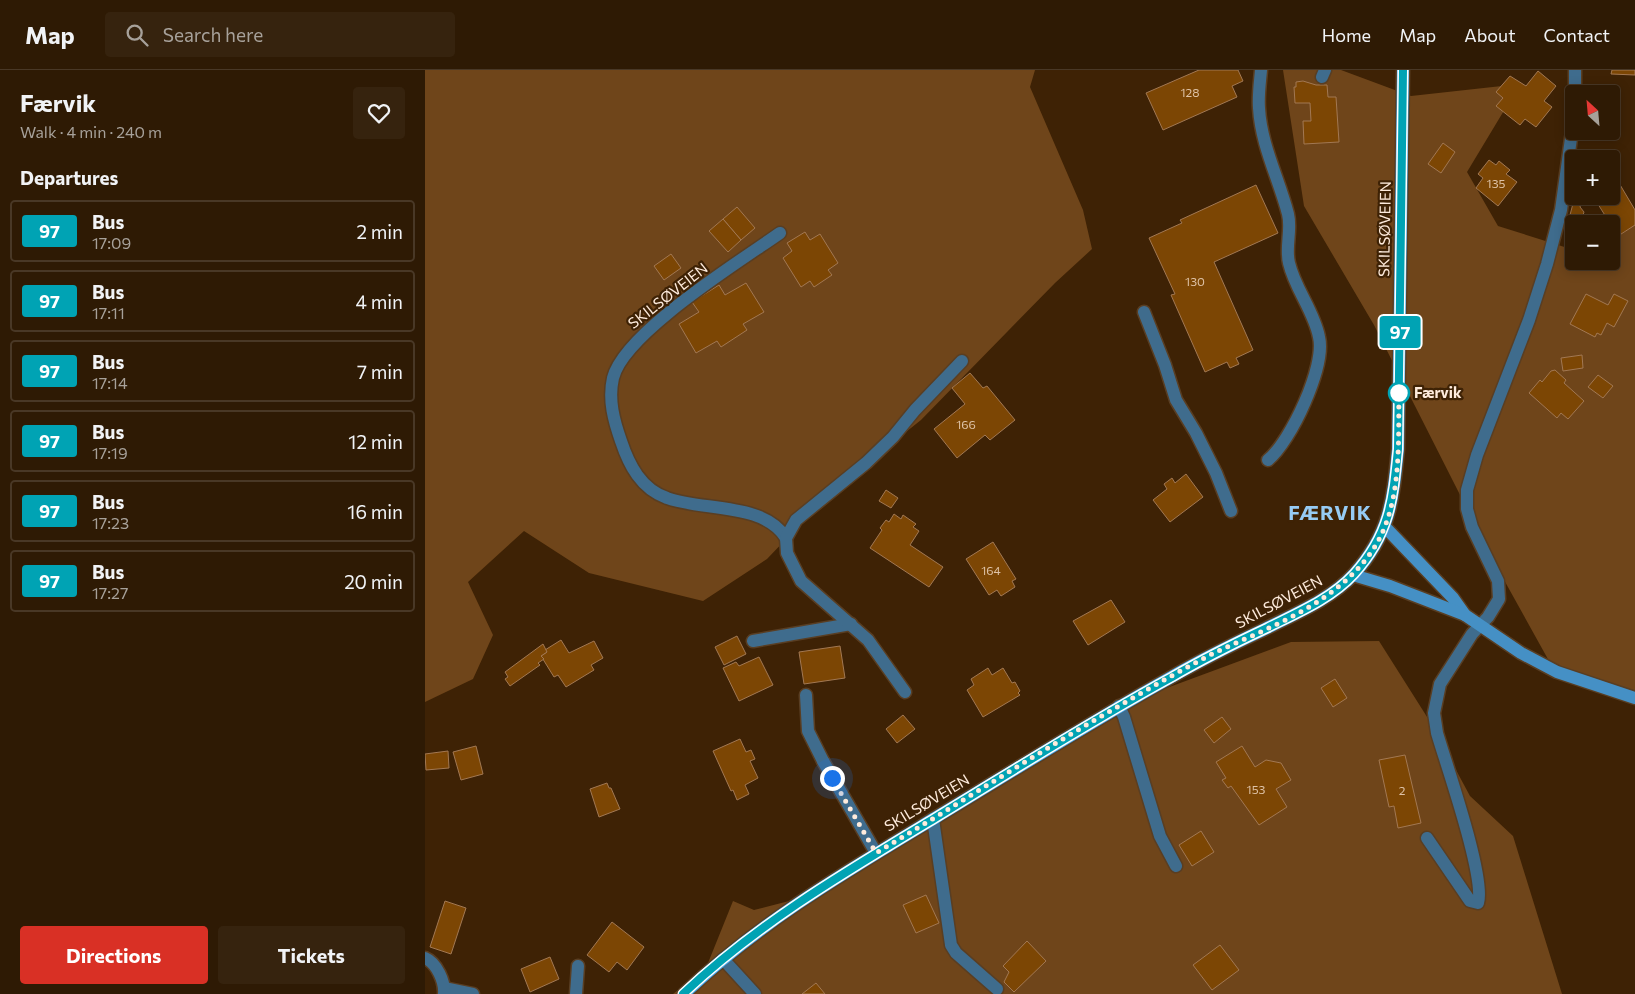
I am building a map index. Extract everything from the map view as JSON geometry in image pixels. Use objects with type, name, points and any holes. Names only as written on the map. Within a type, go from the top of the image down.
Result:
[{"type":"main road","name":"SKILSØVEIEN","points":[[683,994],[723,958],[773,919],[876,853],[1119,706],[1206,658],[1301,611],[1331,593],[1353,575],[1372,550],[1385,527],[1393,494],[1398,449],[1403,70]]},
{"type":"main road","points":[[1385,527],[1453,598],[1465,615]]},
{"type":"main road","points":[[1353,575],[1465,615],[1521,653],[1557,672],[1635,698]]},
{"type":"street","points":[[1261,70],[1259,108],[1267,151],[1289,216],[1286,253],[1289,266],[1320,338],[1317,366],[1301,411],[1290,434],[1268,460]]},
{"type":"street","points":[[1575,70],[1575,85]]},
{"type":"street","points":[[1427,838],[1470,901],[1478,902],[1480,896],[1476,866],[1437,733],[1434,713],[1441,684],[1499,599],[1498,580],[1472,528],[1467,509],[1467,490],[1477,455],[1529,320],[1547,264],[1561,210],[1571,140]]},
{"type":"street","name":"SKILSØVEIEN","points":[[780,232],[653,325],[627,350],[613,376],[611,388],[612,416],[628,460],[645,486],[669,499],[740,511],[756,516],[781,530],[786,538]]},
{"type":"street","points":[[1144,312],[1165,365],[1176,400],[1196,433],[1216,473],[1231,511]]},
{"type":"street","points":[[905,692],[869,640],[810,591],[801,581],[787,553],[786,538],[796,520],[866,463],[893,438],[915,410],[962,361]]},
{"type":"street","points":[[753,641],[851,624]]},
{"type":"street","name":"SKILSØVEIEN","points":[[806,695],[808,731],[823,762],[876,853]]},
{"type":"street","points":[[1119,706],[1125,717],[1160,836],[1175,866]]},
{"type":"street","points":[[933,819],[951,945],[956,953],[997,989]]},
{"type":"street","points":[[425,958],[439,972],[444,991],[473,994]]},
{"type":"street","points":[[723,958],[755,994]]},
{"type":"street","points":[[577,994],[578,966]]},
{"type":"shaded area","points":[[425,70],[1035,70],[1030,87],[1083,210],[1092,249],[1055,283],[921,420],[833,490],[767,559],[703,601],[589,573],[524,531],[468,582],[493,635],[473,679],[425,702]]},
{"type":"shaded area","points":[[1283,70],[1341,70],[1411,96],[1520,84],[1467,172],[1498,226],[1565,247],[1565,270],[1620,270],[1620,235],[1635,215],[1635,702],[1559,679],[1494,562],[1374,325],[1304,206]]},
{"type":"shaded area","points":[[1379,641],[1429,720],[1470,796],[1513,836],[1562,994],[673,994],[706,968],[733,901],[754,910],[816,894],[1047,754],[1164,689],[1291,642]]},
{"type":"building","points":[[1199,70],[1238,70],[1243,81],[1232,86],[1237,97],[1163,130],[1146,93]]},
{"type":"building","points":[[1612,70],[1635,70],[1635,75],[1611,74]]},
{"type":"building","points":[[1538,71],[1556,86],[1544,101],[1552,107],[1536,127],[1525,119],[1520,125],[1496,106],[1503,98],[1496,92],[1510,76],[1526,86]]},
{"type":"building","points":[[1303,81],[1316,85],[1327,85],[1328,97],[1336,97],[1339,142],[1304,144],[1303,121],[1311,121],[1310,103],[1295,103],[1294,87],[1296,87],[1296,82]]},
{"type":"building","points":[[1443,143],[1455,152],[1441,173],[1428,164]]},
{"type":"building","points":[[1489,160],[1496,165],[1499,161],[1510,170],[1506,174],[1517,182],[1498,206],[1476,188],[1483,178],[1478,174]]},
{"type":"building","points":[[1256,185],[1278,233],[1214,262],[1253,350],[1236,358],[1239,364],[1230,368],[1227,362],[1205,372],[1171,295],[1175,294],[1149,238],[1182,223],[1180,220]]},
{"type":"building","points":[[1620,185],[1635,210],[1635,225],[1620,235],[1620,215],[1605,215],[1599,205],[1620,205]]},
{"type":"building","points":[[1573,205],[1581,205],[1584,212],[1583,215],[1570,215]]},
{"type":"building","points":[[737,207],[755,228],[741,240],[723,219]]},
{"type":"building","points":[[723,219],[741,240],[728,252],[709,231]]},
{"type":"building","points":[[805,232],[810,240],[820,234],[838,263],[828,270],[832,275],[814,287],[810,281],[801,287],[783,258],[792,251],[787,243]]},
{"type":"building","points":[[671,254],[681,268],[664,280],[654,266]]},
{"type":"building","points":[[746,283],[764,312],[743,324],[747,330],[721,347],[717,341],[696,353],[679,324],[699,312],[692,302],[719,285],[725,295]]},
{"type":"building","points":[[1586,294],[1608,305],[1614,294],[1628,301],[1614,327],[1607,323],[1601,335],[1597,333],[1595,337],[1570,324]]},
{"type":"building","points":[[1582,355],[1583,368],[1563,371],[1561,358]]},
{"type":"building","points":[[1555,370],[1566,380],[1564,383],[1584,401],[1568,419],[1561,413],[1557,418],[1529,393],[1540,380],[1542,382],[1551,371]]},
{"type":"building","points":[[970,373],[983,388],[987,386],[1015,420],[990,440],[985,435],[957,458],[934,429],[965,404],[952,388]]},
{"type":"building","points":[[1598,375],[1613,386],[1603,398],[1588,387]]},
{"type":"building","points":[[1186,474],[1203,497],[1170,522],[1153,500],[1167,489],[1164,484],[1172,478],[1175,483]]},
{"type":"building","points":[[886,490],[898,498],[891,508],[879,501]]},
{"type":"building","points":[[894,514],[901,519],[903,515],[916,524],[913,527],[919,531],[910,545],[943,567],[929,587],[870,548],[882,530],[880,528],[886,520],[889,522]]},
{"type":"building","points":[[993,542],[1016,579],[1012,581],[1015,587],[1001,596],[997,590],[989,595],[966,559]]},
{"type":"building","points":[[1111,600],[1125,622],[1088,645],[1073,621]]},
{"type":"building","points":[[737,636],[746,654],[724,665],[715,647]]},
{"type":"building","points":[[561,640],[569,653],[594,641],[603,658],[591,665],[594,670],[566,687],[558,675],[554,677],[541,656],[547,652],[545,650]]},
{"type":"building","points":[[543,644],[547,652],[541,656],[544,659],[538,663],[540,665],[510,686],[505,679],[508,677],[505,672]]},
{"type":"building","points":[[840,646],[845,678],[804,684],[799,652]]},
{"type":"building","points":[[759,657],[773,685],[739,701],[723,668],[736,662],[739,666]]},
{"type":"building","points":[[988,668],[992,675],[1003,668],[1012,683],[1015,682],[1020,695],[983,717],[967,690],[974,685],[971,679]]},
{"type":"building","points":[[1335,679],[1347,698],[1333,707],[1321,688]]},
{"type":"building","points":[[903,715],[915,729],[897,743],[886,729]]},
{"type":"building","points":[[1222,717],[1231,729],[1214,743],[1204,730]]},
{"type":"building","points":[[740,739],[746,752],[751,750],[755,759],[750,761],[758,778],[745,785],[749,794],[737,800],[713,751]]},
{"type":"building","points":[[476,746],[483,774],[461,780],[453,752]]},
{"type":"building","points":[[1242,746],[1255,767],[1266,760],[1281,763],[1291,780],[1276,789],[1287,807],[1259,825],[1231,786],[1228,788],[1222,780],[1226,778],[1216,762]]},
{"type":"building","points":[[448,751],[449,768],[426,770],[425,754]]},
{"type":"building","points":[[1405,755],[1421,823],[1398,828],[1394,806],[1389,807],[1379,760]]},
{"type":"building","points":[[607,783],[620,809],[599,817],[590,789]]},
{"type":"building","points":[[1201,831],[1214,852],[1192,866],[1179,845]]},
{"type":"building","points":[[926,895],[939,923],[916,933],[903,905]]},
{"type":"building","points":[[445,901],[466,908],[451,954],[430,947]]},
{"type":"building","points":[[612,922],[644,947],[627,970],[617,962],[609,972],[587,955]]},
{"type":"building","points":[[1027,941],[1046,961],[1014,992],[1004,982],[1009,972],[1003,966]]},
{"type":"building","points":[[1220,945],[1239,970],[1212,990],[1193,965]]},
{"type":"building","points":[[550,957],[559,979],[530,992],[521,969]]},
{"type":"building","points":[[816,983],[825,994],[802,994]]},
{"type":"bus line","name":"97","points":[[683,994],[709,970],[773,919],[876,853],[1119,706],[1206,658],[1301,611],[1331,593],[1353,575],[1372,550],[1385,527],[1393,494],[1398,449],[1403,70]]},
{"type":"place","name":"Færvik","points":[[1399,393]]},
{"type":"district","name":"FÆRVIK","points":[[1330,513]]},
{"type":"route","points":[[832,778],[876,853],[1119,706],[1206,658],[1301,611],[1331,593],[1353,575],[1372,550],[1385,527],[1393,494],[1398,449],[1399,389],[1399,393]]}]
